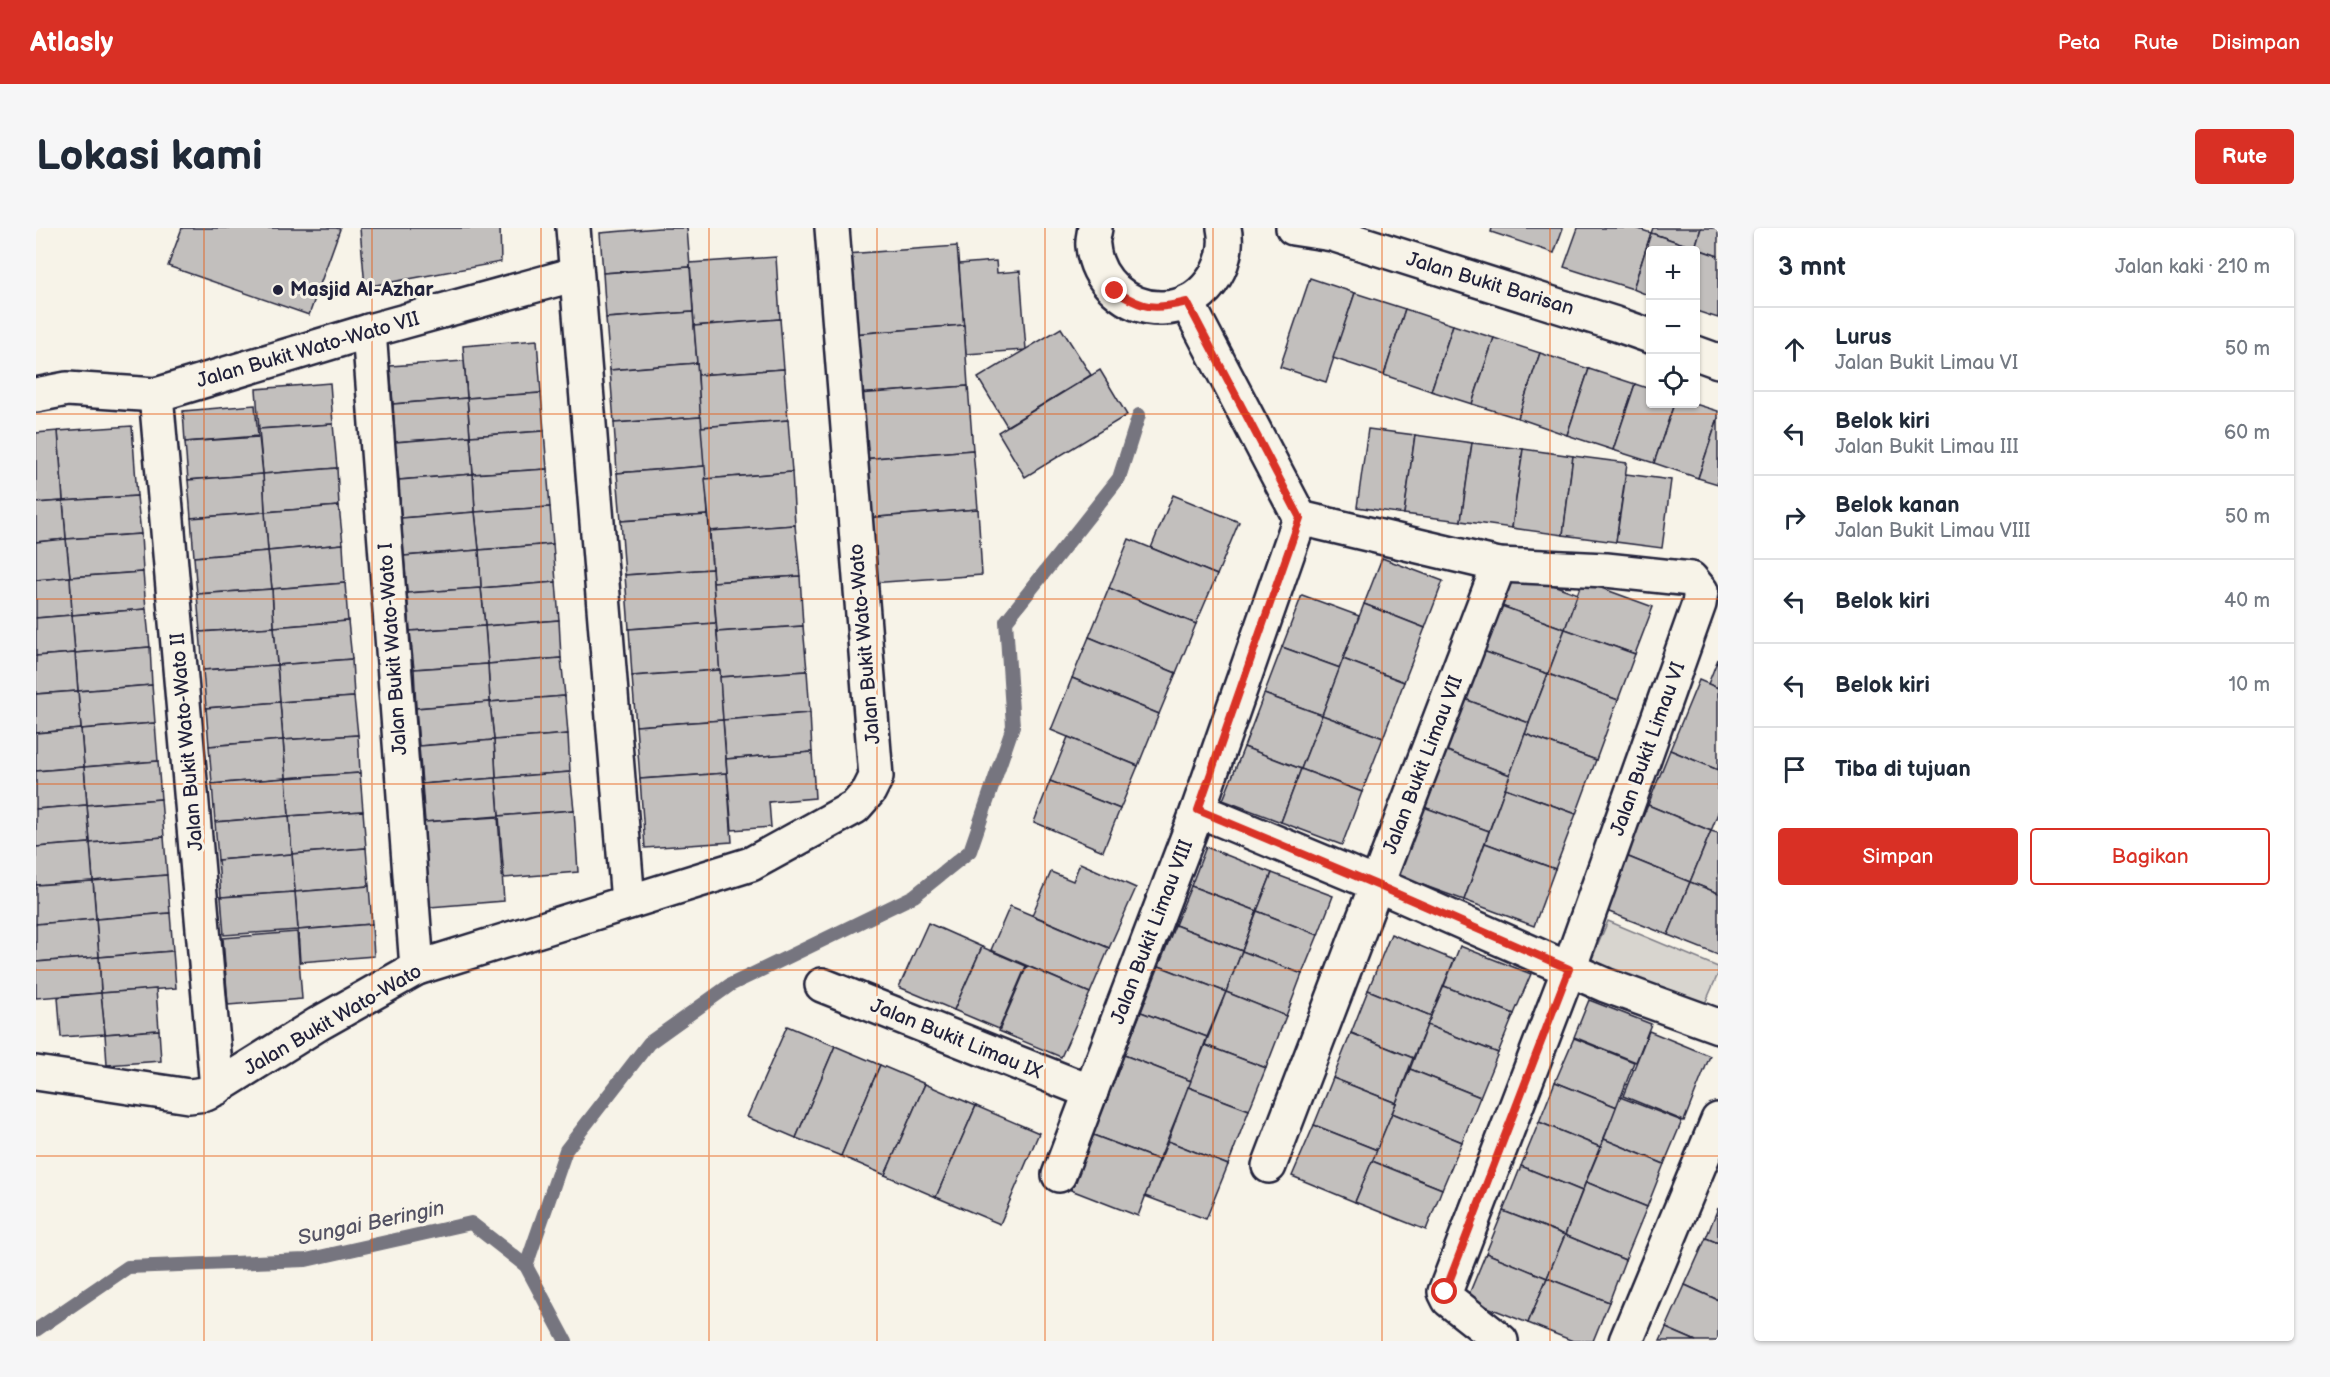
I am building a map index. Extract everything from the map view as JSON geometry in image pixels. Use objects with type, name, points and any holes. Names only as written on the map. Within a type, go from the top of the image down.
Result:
[{"type":"street","points":[[573,228],[628,902]]},
{"type":"street","name":"Jalan Bukit Wato-Wato","points":[[36,1073],[189,1096],[206,1094],[318,1024],[417,968],[751,864],[855,807],[869,791],[876,777],[832,228]]},
{"type":"street","points":[[1095,228],[1092,246],[1099,271],[1115,291],[1137,304],[1162,308],[1187,302],[1208,287],[1221,266],[1227,241],[1224,228]]},
{"type":"street","name":"Jalan Bukit Barisan","points":[[1293,228],[1332,234],[1646,335]]},
{"type":"street","name":"Jalan Bukit Wato-Wato VII","points":[[36,394],[67,389],[156,395],[369,331],[576,274]]},
{"type":"street","points":[[1187,302],[1300,518]]},
{"type":"street","name":"Jalan Bukit Wato-Wato I","points":[[369,331],[417,968]]},
{"type":"street","points":[[1698,354],[1718,361]]},
{"type":"street","name":"Jalan Bukit Wato-Wato II","points":[[156,395],[217,1088]]},
{"type":"street","name":"Jalan Bukit Limau VI","points":[[1300,518],[1498,565],[1606,570],[1691,579],[1701,591],[1699,604],[1569,969],[1445,1292],[1449,1300],[1501,1341]]},
{"type":"street","name":"Jalan Bukit Limau VIII","points":[[1059,1175],[1198,810],[1300,518]]},
{"type":"street","name":"Jalan Bukit Limau VII","points":[[1269,1166],[1498,565]]},
{"type":"street","points":[[1198,810],[1377,885],[1605,985],[1718,1026]]},
{"type":"street","name":"Jalan Bukit Limau IX","points":[[822,985],[1091,1092]]},
{"type":"street","points":[[1626,1341],[1718,1120]]},
{"type":"shaded area","points":[[1608,921],[1718,967],[1718,974],[1703,1008],[1591,961]]},
{"type":"building","name":"Masjid Al-Azhar","points":[[182,228],[340,229],[309,315],[168,266]]},
{"type":"building","points":[[360,228],[500,228],[501,262],[365,287]]},
{"type":"building","points":[[687,228],[690,267],[603,273],[600,233]]},
{"type":"building","points":[[1492,228],[1563,228],[1554,253],[1491,232]]},
{"type":"building","points":[[1578,228],[1636,228],[1651,233],[1633,289],[1564,267]]},
{"type":"building","points":[[1653,228],[1701,228],[1696,246],[1689,246],[1651,233]]},
{"type":"building","points":[[1701,228],[1718,228],[1718,256],[1696,246]]},
{"type":"building","points":[[1651,233],[1689,246],[1647,246]]},
{"type":"building","points":[[957,246],[964,325],[853,334],[846,254]]},
{"type":"building","points":[[1646,249],[1646,294],[1633,289]]},
{"type":"building","points":[[1700,250],[1718,256],[1718,318],[1700,312]]},
{"type":"building","points":[[776,257],[780,319],[694,326],[690,263]]},
{"type":"building","points":[[996,261],[997,273],[1020,271],[1026,350],[966,354],[959,264]]},
{"type":"building","points":[[690,267],[693,312],[606,318],[603,273]]},
{"type":"building","points":[[1310,278],[1355,293],[1326,382],[1280,367]]},
{"type":"building","points":[[1355,293],[1405,309],[1384,375],[1333,358]]},
{"type":"building","points":[[1405,309],[1453,325],[1431,391],[1384,375]]},
{"type":"building","points":[[693,312],[697,363],[610,370],[606,318]]},
{"type":"building","points":[[780,319],[784,369],[698,375],[694,326]]},
{"type":"building","points":[[964,325],[968,386],[857,394],[853,334]]},
{"type":"building","points":[[1453,325],[1494,338],[1472,404],[1431,391]]},
{"type":"building","points":[[1061,328],[1091,375],[1007,426],[978,378]]},
{"type":"building","points":[[1494,338],[1540,353],[1518,418],[1472,404]]},
{"type":"building","points":[[537,340],[541,393],[467,398],[463,346]]},
{"type":"building","points":[[1540,353],[1589,369],[1567,435],[1518,418]]},
{"type":"building","points":[[464,361],[467,398],[393,404],[390,366]]},
{"type":"building","points":[[697,363],[701,417],[614,423],[610,370]]},
{"type":"building","points":[[784,369],[788,420],[701,427],[698,375]]},
{"type":"building","points":[[1589,369],[1635,384],[1613,450],[1567,435]]},
{"type":"building","points":[[1100,370],[1127,415],[1025,477],[998,432]]},
{"type":"building","points":[[330,383],[333,424],[259,429],[256,389]]},
{"type":"building","points":[[1635,384],[1646,388],[1646,408],[1673,408],[1654,463],[1613,450]]},
{"type":"building","points":[[968,386],[973,450],[862,459],[857,394]]},
{"type":"building","points":[[541,393],[544,431],[470,436],[467,398]]},
{"type":"building","points":[[467,398],[470,436],[395,442],[393,404]]},
{"type":"building","points":[[255,405],[258,436],[185,442],[183,411]]},
{"type":"building","points":[[1700,406],[1718,411],[1718,418],[1698,478],[1654,463],[1673,408],[1700,408]]},
{"type":"building","points":[[701,417],[705,466],[617,473],[614,423]]},
{"type":"building","points":[[1718,418],[1718,484],[1698,478]]},
{"type":"building","points":[[788,420],[792,472],[705,479],[701,427]]},
{"type":"building","points":[[333,424],[337,468],[263,474],[259,429]]},
{"type":"building","points":[[132,426],[137,496],[63,501],[58,431]]},
{"type":"building","points":[[1368,429],[1415,435],[1404,514],[1357,507]]},
{"type":"building","points":[[58,431],[63,501],[36,503],[36,433]]},
{"type":"building","points":[[544,431],[547,469],[473,474],[470,436]]},
{"type":"building","points":[[1415,435],[1472,443],[1461,521],[1404,514]]},
{"type":"building","points":[[470,436],[473,474],[399,480],[395,442]]},
{"type":"building","points":[[259,437],[263,474],[188,480],[185,442]]},
{"type":"building","points":[[1472,443],[1523,449],[1512,528],[1461,521]]},
{"type":"building","points":[[1523,449],[1573,456],[1563,535],[1512,528]]},
{"type":"building","points":[[973,450],[978,509],[866,518],[862,459]]},
{"type":"building","points":[[1573,456],[1627,463],[1616,542],[1563,535]]},
{"type":"building","points":[[705,466],[708,515],[621,521],[617,473]]},
{"type":"building","points":[[337,468],[339,506],[265,512],[263,474]]},
{"type":"building","points":[[547,469],[550,507],[475,512],[473,474]]},
{"type":"building","points":[[792,472],[795,525],[710,531],[705,479]]},
{"type":"building","points":[[263,474],[265,512],[191,518],[188,480]]},
{"type":"building","points":[[473,474],[475,512],[401,518],[399,480]]},
{"type":"building","points":[[1626,474],[1671,480],[1662,548],[1616,542]]},
{"type":"building","points":[[1173,495],[1239,522],[1217,575],[1151,548]]},
{"type":"building","points":[[137,496],[141,534],[66,539],[63,501]]},
{"type":"building","points":[[63,501],[66,539],[36,542],[36,503]]},
{"type":"building","points":[[339,506],[343,544],[268,551],[265,512]]},
{"type":"building","points":[[550,507],[553,544],[479,550],[475,512]]},
{"type":"building","points":[[978,509],[982,575],[871,583],[866,518]]},
{"type":"building","points":[[265,512],[268,551],[194,557],[191,518]]},
{"type":"building","points":[[475,512],[479,550],[404,556],[401,518]]},
{"type":"building","points":[[708,515],[712,569],[625,575],[621,521]]},
{"type":"building","points":[[795,525],[800,576],[713,582],[710,531]]},
{"type":"building","points":[[141,534],[143,572],[70,577],[66,539]]},
{"type":"building","points":[[66,539],[70,577],[36,580],[36,542]]},
{"type":"building","points":[[1129,539],[1217,575],[1196,624],[1109,588]]},
{"type":"building","points":[[343,544],[345,583],[272,589],[268,551]]},
{"type":"building","points":[[553,544],[556,582],[481,588],[479,550]]},
{"type":"building","points":[[479,550],[481,588],[407,593],[404,556]]},
{"type":"building","points":[[268,551],[272,589],[197,594],[194,557]]},
{"type":"building","points":[[1382,558],[1443,581],[1425,628],[1364,604]]},
{"type":"building","points":[[712,569],[716,623],[629,629],[625,575]]},
{"type":"building","points":[[1509,569],[1578,594],[1565,629],[1496,604]]},
{"type":"building","points":[[143,572],[146,609],[72,615],[70,577]]},
{"type":"building","points":[[800,576],[803,626],[717,632],[713,582]]},
{"type":"building","points":[[70,577],[72,615],[36,618],[36,580]]},
{"type":"building","points":[[1582,581],[1653,607],[1635,654],[1565,629]]},
{"type":"building","points":[[556,582],[559,620],[485,626],[481,588]]},
{"type":"building","points":[[345,583],[348,621],[274,627],[272,589]]},
{"type":"building","points":[[481,588],[485,626],[410,631],[407,593]]},
{"type":"building","points":[[1109,588],[1196,624],[1176,673],[1089,637]]},
{"type":"building","points":[[272,589],[274,627],[200,632],[197,594]]},
{"type":"building","points":[[1302,595],[1359,616],[1340,668],[1282,647]]},
{"type":"building","points":[[1364,604],[1425,628],[1404,682],[1343,659]]},
{"type":"building","points":[[1496,604],[1565,629],[1548,674],[1480,650]]},
{"type":"building","points":[[146,609],[150,647],[75,653],[72,615]]},
{"type":"building","points":[[72,615],[75,653],[36,656],[36,618]]},
{"type":"building","points":[[559,620],[561,658],[488,664],[485,626]]},
{"type":"building","points":[[348,621],[352,659],[277,665],[274,627]]},
{"type":"building","points":[[716,623],[720,670],[632,676],[629,629]]},
{"type":"building","points":[[485,626],[488,664],[414,669],[410,631]]},
{"type":"building","points":[[803,626],[807,671],[720,677],[717,632]]},
{"type":"building","points":[[274,627],[277,665],[203,670],[200,632]]},
{"type":"building","points":[[1565,629],[1635,654],[1618,700],[1548,674]]},
{"type":"building","points":[[1089,637],[1176,673],[1159,714],[1072,678]]},
{"type":"building","points":[[150,647],[152,685],[78,691],[75,653]]},
{"type":"building","points":[[1282,647],[1340,668],[1322,715],[1264,694]]},
{"type":"building","points":[[1480,650],[1548,674],[1529,723],[1462,698]]},
{"type":"building","points":[[75,653],[78,691],[36,694],[36,656]]},
{"type":"building","points":[[561,658],[565,696],[490,702],[488,664]]},
{"type":"building","points":[[352,659],[354,697],[280,702],[277,665]]},
{"type":"building","points":[[1343,659],[1404,682],[1383,738],[1322,715]]},
{"type":"building","points":[[1718,659],[1718,688],[1708,684]]},
{"type":"building","points":[[488,664],[490,702],[416,708],[414,669]]},
{"type":"building","points":[[277,665],[280,702],[206,708],[203,670]]},
{"type":"building","points":[[720,670],[723,720],[636,726],[632,676]]},
{"type":"building","points":[[807,671],[810,713],[723,720],[720,677]]},
{"type":"building","points":[[1548,674],[1618,700],[1596,760],[1525,734]]},
{"type":"building","points":[[1072,678],[1159,714],[1138,766],[1051,730]]},
{"type":"building","points":[[1699,680],[1718,688],[1718,770],[1670,750]]},
{"type":"building","points":[[152,685],[155,723],[81,729],[78,691]]},
{"type":"building","points":[[78,691],[81,729],[36,733],[36,694]]},
{"type":"building","points":[[1264,694],[1322,715],[1301,769],[1244,747]]},
{"type":"building","points":[[565,696],[568,734],[494,740],[490,702]]},
{"type":"building","points":[[354,697],[358,735],[283,740],[280,702]]},
{"type":"building","points":[[1462,698],[1529,723],[1510,775],[1442,749]]},
{"type":"building","points":[[280,702],[283,740],[209,746],[206,708]]},
{"type":"building","points":[[490,702],[494,740],[419,746],[416,708]]},
{"type":"building","points":[[810,713],[812,752],[726,759],[723,720]]},
{"type":"building","points":[[1322,715],[1383,738],[1362,792],[1301,769]]},
{"type":"building","points":[[723,720],[727,773],[640,779],[636,726]]},
{"type":"building","points":[[155,723],[158,761],[84,767],[81,729]]},
{"type":"building","points":[[81,729],[84,767],[36,771],[36,733]]},
{"type":"building","points":[[568,734],[570,772],[496,778],[494,740]]},
{"type":"building","points":[[1525,734],[1596,760],[1576,814],[1505,788]]},
{"type":"building","points":[[358,735],[360,773],[286,778],[283,740]]},
{"type":"building","points":[[1068,737],[1138,766],[1120,809],[1050,781]]},
{"type":"building","points":[[283,740],[286,778],[212,784],[209,746]]},
{"type":"building","points":[[494,740],[496,778],[422,784],[419,746]]},
{"type":"building","points":[[1244,747],[1301,769],[1281,822],[1223,800]]},
{"type":"building","points":[[1442,749],[1510,775],[1489,831],[1421,806]]},
{"type":"building","points":[[1670,750],[1718,770],[1718,813],[1711,831],[1648,805]]},
{"type":"building","points":[[812,752],[815,798],[769,802],[771,827],[732,830],[726,759]]},
{"type":"building","points":[[158,761],[161,799],[87,805],[84,767]]},
{"type":"building","points":[[84,767],[87,805],[36,809],[36,771]]},
{"type":"building","points":[[1301,769],[1362,792],[1342,845],[1281,822]]},
{"type":"building","points":[[570,772],[574,810],[499,816],[496,778]]},
{"type":"building","points":[[360,773],[363,811],[289,816],[286,778]]},
{"type":"building","points":[[727,773],[732,842],[645,848],[640,779]]},
{"type":"building","points":[[286,778],[289,816],[215,822],[212,784]]},
{"type":"building","points":[[496,778],[499,816],[425,822],[422,784]]},
{"type":"building","points":[[1050,781],[1120,809],[1103,851],[1034,822]]},
{"type":"building","points":[[1505,788],[1576,814],[1555,869],[1485,843]]},
{"type":"building","points":[[161,799],[164,837],[90,843],[87,805]]},
{"type":"building","points":[[87,805],[90,843],[36,847],[36,809]]},
{"type":"building","points":[[1648,805],[1711,831],[1690,882],[1626,856]]},
{"type":"building","points":[[1421,806],[1489,831],[1464,900],[1395,875]]},
{"type":"building","points":[[574,810],[578,872],[504,878],[499,816]]},
{"type":"building","points":[[363,811],[366,848],[292,854],[289,816]]},
{"type":"building","points":[[289,816],[292,854],[218,860],[215,822]]},
{"type":"building","points":[[498,817],[504,901],[430,907],[424,822]]},
{"type":"building","points":[[1711,831],[1718,833],[1718,893],[1690,882]]},
{"type":"building","points":[[164,837],[167,875],[93,881],[90,843]]},
{"type":"building","points":[[90,843],[93,881],[36,885],[36,847]]},
{"type":"building","points":[[1485,843],[1555,869],[1534,926],[1464,900]]},
{"type":"building","points":[[1206,847],[1272,873],[1257,911],[1191,886]]},
{"type":"building","points":[[366,848],[369,886],[295,892],[292,854]]},
{"type":"building","points":[[292,854],[295,892],[221,897],[218,860]]},
{"type":"building","points":[[1626,856],[1690,882],[1668,935],[1604,910]]},
{"type":"building","points":[[1080,863],[1136,888],[1109,948],[1032,915],[1051,872],[1073,881]]},
{"type":"building","points":[[1272,873],[1333,896],[1318,935],[1257,911]]},
{"type":"building","points":[[167,875],[170,913],[96,919],[93,881]]},
{"type":"building","points":[[93,881],[96,919],[36,924],[36,885]]},
{"type":"building","points":[[1690,882],[1718,893],[1718,955],[1668,935]]},
{"type":"building","points":[[369,886],[372,924],[298,930],[295,892]]},
{"type":"building","points":[[1191,886],[1257,911],[1242,951],[1175,925]]},
{"type":"building","points":[[295,892],[298,930],[224,935],[221,897]]},
{"type":"building","points":[[1010,906],[1109,948],[1090,993],[991,950]]},
{"type":"building","points":[[1257,911],[1318,935],[1302,974],[1242,951]]},
{"type":"building","points":[[170,913],[173,951],[99,957],[96,919]]},
{"type":"building","points":[[96,919],[99,957],[36,962],[36,924]]},
{"type":"building","points":[[928,923],[982,947],[954,1010],[899,987]]},
{"type":"building","points":[[372,924],[374,956],[300,962],[298,930]]},
{"type":"building","points":[[1175,925],[1242,951],[1226,992],[1159,966]]},
{"type":"building","points":[[297,932],[302,999],[228,1005],[223,938]]},
{"type":"building","points":[[1391,934],[1454,960],[1431,1016],[1368,990]]},
{"type":"building","points":[[1460,946],[1531,974],[1514,1014],[1444,986]]},
{"type":"building","points":[[982,947],[1026,966],[999,1029],[954,1010]]},
{"type":"building","points":[[173,951],[176,988],[101,993],[99,957]]},
{"type":"building","points":[[1242,951],[1302,974],[1286,1016],[1226,992]]},
{"type":"building","points":[[99,957],[101,993],[36,998],[36,962]]},
{"type":"building","points":[[1027,966],[1090,993],[1061,1057],[999,1031]]},
{"type":"building","points":[[1159,966],[1226,992],[1207,1037],[1141,1012]]},
{"type":"building","points":[[1444,986],[1514,1014],[1498,1053],[1427,1025]]},
{"type":"building","points":[[156,989],[159,1030],[105,1034],[101,993]]},
{"type":"building","points":[[1368,990],[1431,1016],[1413,1058],[1351,1033]]},
{"type":"building","points":[[1226,992],[1286,1016],[1266,1068],[1205,1045]]},
{"type":"building","points":[[101,993],[105,1034],[61,1037],[58,997]]},
{"type":"building","points":[[1589,1000],[1651,1024],[1636,1062],[1574,1037]]},
{"type":"building","points":[[1141,1012],[1207,1037],[1191,1081],[1124,1055]]},
{"type":"building","points":[[1427,1025],[1498,1053],[1480,1097],[1410,1069]]},
{"type":"building","points":[[787,1026],[835,1046],[796,1138],[747,1117]]},
{"type":"building","points":[[159,1030],[161,1061],[107,1065],[105,1034]]},
{"type":"building","points":[[1649,1031],[1710,1056],[1684,1121],[1623,1096]]},
{"type":"building","points":[[1351,1033],[1413,1058],[1396,1103],[1333,1078]]},
{"type":"building","points":[[1574,1038],[1634,1062],[1617,1107],[1555,1082]]},
{"type":"building","points":[[1205,1045],[1266,1068],[1249,1110],[1188,1087]]},
{"type":"building","points":[[835,1046],[880,1065],[841,1156],[796,1138]]},
{"type":"building","points":[[1124,1055],[1191,1081],[1159,1160],[1093,1135]]},
{"type":"building","points":[[880,1065],[925,1084],[885,1175],[841,1156]]},
{"type":"building","points":[[1410,1069],[1480,1097],[1462,1142],[1392,1113]]},
{"type":"building","points":[[1333,1078],[1396,1103],[1377,1150],[1314,1125]]},
{"type":"building","points":[[1555,1082],[1617,1107],[1600,1147],[1539,1122]]},
{"type":"building","points":[[925,1084],[976,1106],[936,1197],[885,1175]]},
{"type":"building","points":[[1188,1087],[1249,1110],[1228,1165],[1168,1141]]},
{"type":"building","points":[[1620,1097],[1682,1121],[1664,1164],[1604,1139]]},
{"type":"building","points":[[976,1106],[1039,1133],[1000,1224],[936,1197]]},
{"type":"building","points":[[1392,1113],[1462,1142],[1442,1189],[1372,1161]]},
{"type":"building","points":[[1539,1122],[1600,1147],[1582,1191],[1521,1166]]},
{"type":"building","points":[[1314,1125],[1377,1150],[1355,1202],[1292,1176]]},
{"type":"building","points":[[1093,1135],[1159,1160],[1138,1216],[1071,1190]]},
{"type":"building","points":[[1604,1139],[1664,1164],[1647,1207],[1586,1182]]},
{"type":"building","points":[[1168,1141],[1228,1165],[1206,1219],[1145,1196]]},
{"type":"building","points":[[1372,1161],[1442,1189],[1426,1230],[1355,1202]]},
{"type":"building","points":[[1521,1166],[1582,1191],[1565,1235],[1503,1211]]},
{"type":"building","points":[[1586,1182],[1647,1207],[1625,1260],[1565,1235]]},
{"type":"building","points":[[1718,1208],[1718,1243],[1706,1238]]},
{"type":"building","points":[[1503,1211],[1565,1235],[1547,1278],[1486,1253]]},
{"type":"building","points":[[1565,1235],[1625,1260],[1609,1302],[1547,1278]]},
{"type":"building","points":[[1706,1238],[1718,1243],[1718,1300],[1685,1285]]},
{"type":"building","points":[[1486,1253],[1547,1278],[1528,1323],[1467,1299]]},
{"type":"building","points":[[1547,1278],[1609,1302],[1593,1341],[1573,1341],[1528,1323]]},
{"type":"building","points":[[1685,1285],[1718,1300],[1718,1341],[1696,1341],[1666,1328]]},
{"type":"building","points":[[1666,1328],[1696,1341],[1660,1341]]},
{"type":"waterway","points":[[526,1266],[566,1150],[649,1043],[730,985],[914,896],[970,851],[1013,726],[1006,621],[1119,478],[1139,415]]},
{"type":"waterway","name":"Sungai Beringin","points":[[36,1330],[128,1267],[306,1260],[471,1223],[526,1266],[566,1341]]},
{"type":"place","name":"Masjid Al-Azhar","points":[[278,290]]},
{"type":"route","points":[[1115,291],[1137,304],[1162,308],[1187,302],[1300,518],[1198,810],[1569,969],[1445,1292]]}]
